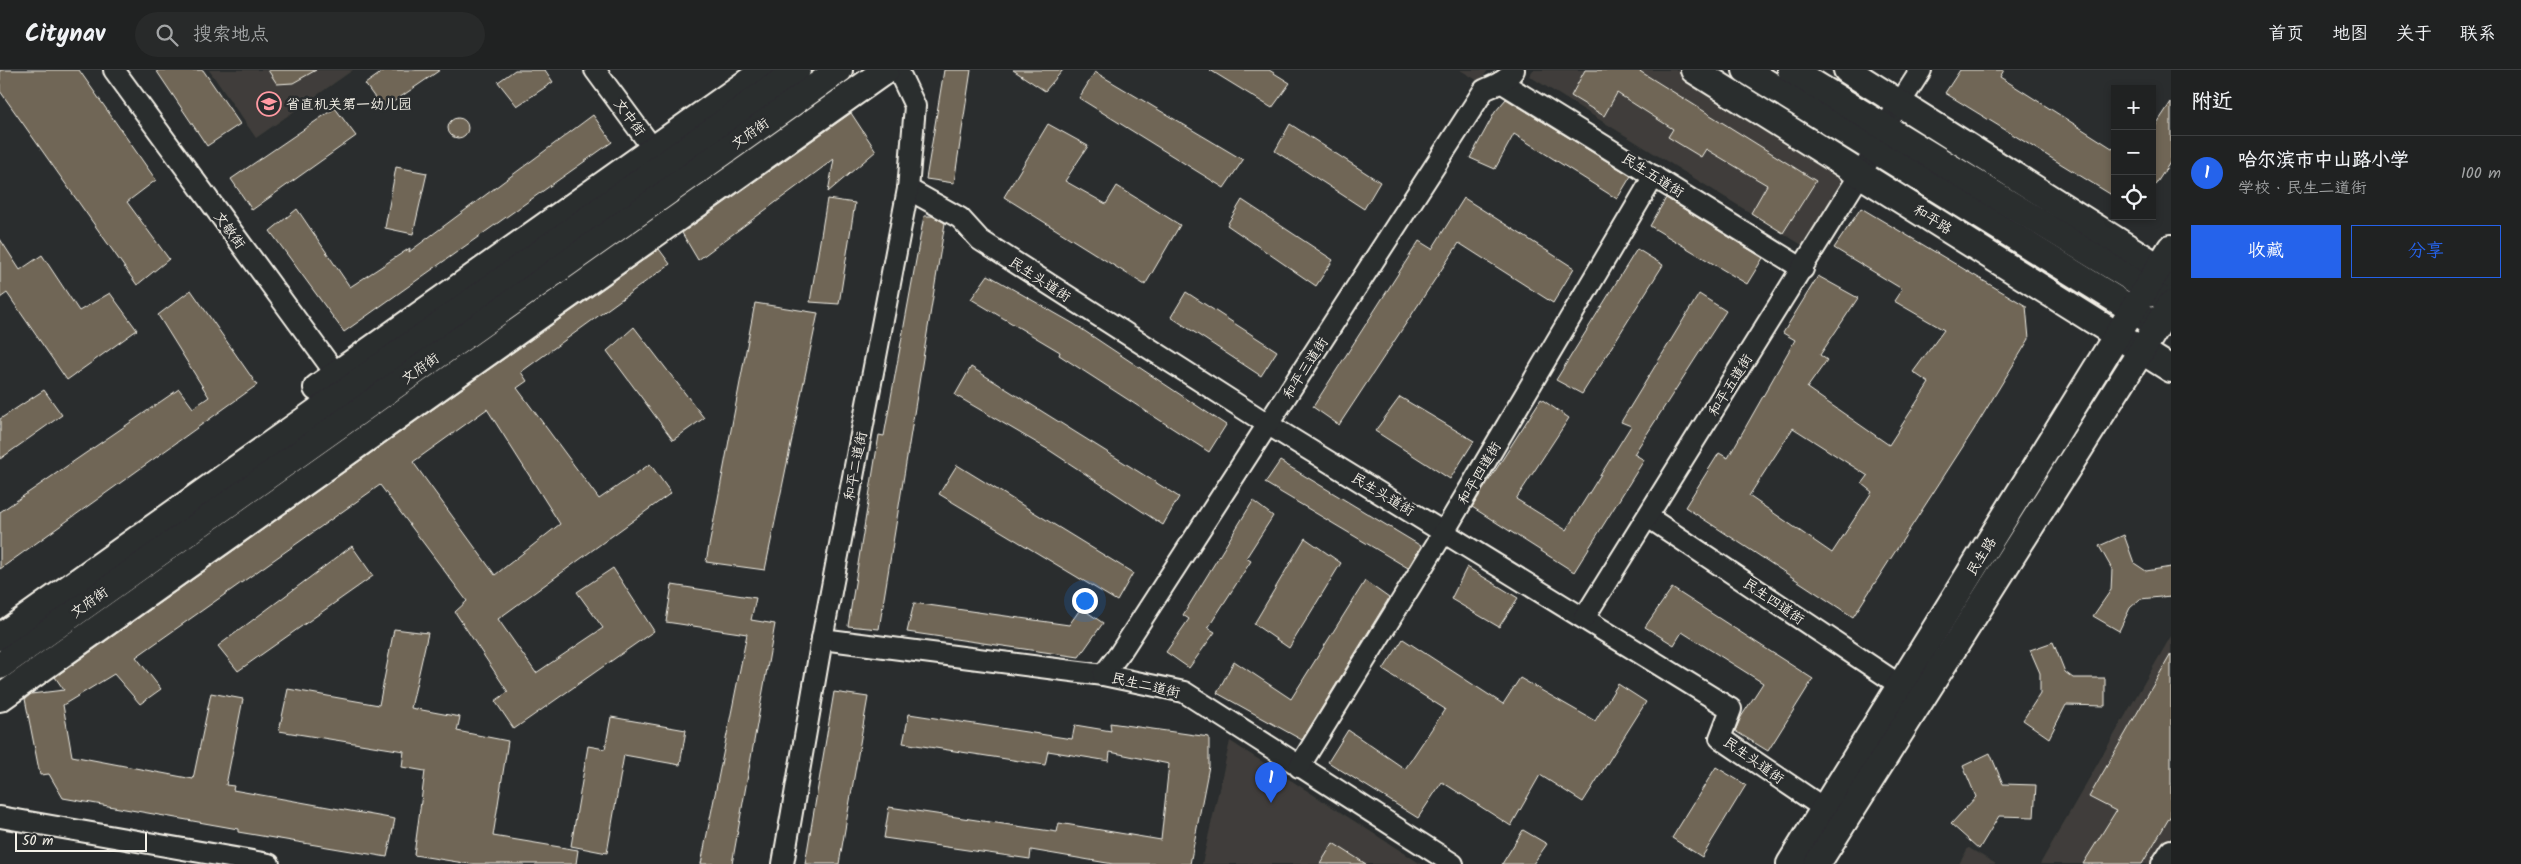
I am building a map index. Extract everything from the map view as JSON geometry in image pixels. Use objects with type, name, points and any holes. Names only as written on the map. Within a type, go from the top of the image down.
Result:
[{"type":"main road","name":"文府街","points":[[659,157],[765,70]]},
{"type":"main road","name":"文府街","points":[[0,615],[342,382],[659,157],[797,70]]},
{"type":"main road","name":"文府街","points":[[0,666],[839,70]]},
{"type":"main road","points":[[0,698],[886,70]]},
{"type":"main road","name":"和平路","points":[[1694,70],[2171,369]]},
{"type":"main road","name":"和平路","points":[[1746,70],[1879,140],[2162,270]]},
{"type":"main road","name":"和平路","points":[[1791,70],[1879,140],[2165,331]]},
{"type":"main road","name":"和平路","points":[[1847,70],[2162,270],[2171,303]]},
{"type":"main road","name":"民生路","points":[[1790,864],[2118,336],[2162,270]]},
{"type":"main road","name":"民生路","points":[[1817,864],[2142,351],[2165,331],[2171,303]]},
{"type":"main road","name":"文府街","points":[[0,636],[342,382]]},
{"type":"street","name":"文敏街","points":[[114,70],[342,382]]},
{"type":"street","name":"文中街","points":[[595,70],[659,157]]},
{"type":"street","name":"和平二道街","points":[[783,864],[822,639],[908,189],[916,106],[898,70]]},
{"type":"street","name":"和平五道街","points":[[1584,618],[1803,269],[1921,70]]},
{"type":"street","name":"民生五道街","points":[[1508,76],[1654,176],[1803,269]]},
{"type":"street","name":"和平三道街","points":[[1103,674],[1120,653],[1269,425],[1484,90],[1508,76]]},
{"type":"street","name":"和平四道街","points":[[1299,767],[1444,532],[1654,176]]},
{"type":"street","name":"民生头道街","points":[[908,189],[960,218],[980,240],[1269,425],[1731,709],[1720,738],[1825,809]]},
{"type":"street","name":"民生四道街","points":[[1648,517],[1901,686]]},
{"type":"street","name":"民生二道街","points":[[822,639],[1103,674],[1184,692],[1453,864]]},
{"type":"street","points":[[0,817],[269,864]]},
{"type":"street","points":[[2162,864],[2171,850]]},
{"type":"shaded area","name":"省直机关第一幼儿园","points":[[209,70],[353,70],[256,138]]},
{"type":"shaded area","points":[[1460,70],[1488,70],[1480,82]]},
{"type":"shaded area","points":[[1533,70],[1679,70],[1846,174],[1802,245],[1529,76]]},
{"type":"shaded area","points":[[2171,636],[2171,864],[2040,864]]},
{"type":"shaded area","points":[[1230,741],[1421,864],[1202,864]]},
{"type":"shaded area","points":[[1969,848],[1996,864],[1959,864]]},
{"type":"building","points":[[0,70],[79,70],[156,180],[127,202],[169,259],[137,285],[0,91]]},
{"type":"building","points":[[156,70],[203,70],[240,124],[207,146]]},
{"type":"building","points":[[268,70],[316,70],[293,83],[277,84]]},
{"type":"building","points":[[385,70],[440,70],[383,109],[365,84]]},
{"type":"building","points":[[515,70],[545,70],[553,82],[517,106],[498,82]]},
{"type":"building","points":[[944,70],[971,70],[954,183],[926,179]]},
{"type":"building","points":[[1013,70],[1063,70],[1045,91]]},
{"type":"building","points":[[1210,70],[1269,70],[1290,83],[1272,108]]},
{"type":"building","points":[[1585,70],[1638,70],[1816,181],[1783,233],[1751,213],[1767,185],[1706,149],[1701,157],[1668,137],[1673,129],[1617,93],[1604,116],[1571,96]]},
{"type":"building","points":[[1960,70],[2004,70],[2000,77],[2111,147],[2111,195],[1945,93]]},
{"type":"building","points":[[1095,72],[1243,160],[1224,188],[1079,98]]},
{"type":"building","points":[[1506,99],[1631,176],[1617,199],[1514,134],[1495,169],[1470,158],[1495,112]]},
{"type":"building","points":[[2171,102],[2171,161],[2156,184],[2156,130],[2156,125]]},
{"type":"building","points":[[335,108],[356,136],[252,210],[231,179]]},
{"type":"building","points":[[851,113],[876,151],[828,192],[834,159],[698,260],[682,233]]},
{"type":"building","points":[[593,115],[612,142],[344,332],[270,231],[297,209],[350,287],[410,248],[409,252]]},
{"type":"building","points":[[458,118],[465,121],[468,128],[465,135],[458,138],[451,135],[448,128],[451,121]]},
{"type":"building","points":[[1048,124],[1088,146],[1065,181],[1106,204],[1117,186],[1180,225],[1145,285],[1004,197]]},
{"type":"building","points":[[1290,124],[1380,182],[1364,209],[1275,151]]},
{"type":"building","points":[[396,167],[427,173],[413,234],[385,228]]},
{"type":"building","points":[[1464,198],[1574,268],[1553,303],[1459,243],[1339,425],[1313,407],[1419,241],[1432,249]]},
{"type":"building","points":[[1666,198],[1763,258],[1747,284],[1650,226]]},
{"type":"building","points":[[827,199],[855,203],[839,304],[810,302]]},
{"type":"building","points":[[1242,200],[1333,260],[1316,286],[1227,225]]},
{"type":"building","points":[[1861,208],[2026,306],[2029,339],[1973,431],[1853,617],[1685,507],[1719,453],[1728,458],[1795,340],[1783,333],[1818,276],[1858,298],[1820,355],[1827,360],[1807,388],[1889,445],[1929,383],[1913,372],[1944,330],[1894,301],[1902,289],[1834,248]],"holes":[[[1793,428],[1868,476],[1862,484],[1872,492],[1832,553],[1749,496]]]},
{"type":"building","points":[[924,216],[932,216],[945,223],[879,629],[848,626],[879,435],[884,436]]},
{"type":"building","points":[[0,239],[20,270],[42,255],[79,311],[110,293],[137,330],[67,380],[7,293],[0,298]]},
{"type":"building","points":[[659,249],[670,264],[521,372],[527,381],[517,388],[599,499],[650,464],[671,493],[498,619],[536,673],[603,628],[577,592],[613,568],[654,631],[514,729],[495,701],[508,692],[455,612],[467,601],[380,485],[136,657],[161,689],[140,704],[114,674],[63,705],[72,756],[193,779],[211,693],[243,699],[226,785],[234,786],[233,790],[395,819],[387,857],[238,832],[238,829],[63,798],[49,774],[40,775],[25,699],[31,694],[64,690],[55,677]],"holes":[[[487,409],[560,524],[495,575],[413,462]]]},
{"type":"building","points":[[1637,249],[1663,265],[1582,394],[1556,380]]},
{"type":"building","points":[[988,275],[1074,324],[1226,425],[1209,452],[1059,355],[1060,352],[971,299]]},
{"type":"building","points":[[191,290],[257,385],[0,569],[0,512],[179,389],[193,408],[209,397],[158,315]]},
{"type":"building","points":[[1186,292],[1277,351],[1261,376],[1171,317]]},
{"type":"building","points":[[1699,294],[1726,311],[1634,454],[1644,460],[1574,572],[1472,507],[1541,399],[1569,418],[1516,499],[1566,530],[1631,426],[1621,422]]},
{"type":"building","points":[[755,303],[818,313],[765,570],[706,562]]},
{"type":"building","points":[[634,327],[704,418],[673,440],[607,351]]},
{"type":"building","points":[[971,367],[1179,497],[1163,525],[1049,450],[955,395]]},
{"type":"building","points":[[44,390],[62,415],[0,459],[0,419]]},
{"type":"building","points":[[1400,397],[1474,441],[1450,479],[1375,431]]},
{"type":"building","points":[[1280,461],[1421,546],[1408,568],[1265,483]]},
{"type":"building","points":[[957,465],[1133,573],[1117,601],[939,494]]},
{"type":"building","points":[[1253,501],[1273,516],[1246,558],[1251,561],[1208,628],[1215,632],[1189,668],[1166,652],[1189,619],[1183,615]]},
{"type":"building","points":[[2124,535],[2134,563],[2146,571],[2171,567],[2171,596],[2140,599],[2130,608],[2119,631],[2093,616],[2111,590],[2112,569],[2099,546]]},
{"type":"building","points":[[1305,538],[1341,563],[1289,648],[1254,624]]},
{"type":"building","points":[[352,546],[373,576],[238,671],[218,646]]},
{"type":"building","points":[[1467,567],[1518,598],[1499,627],[1451,599]]},
{"type":"building","points":[[1365,581],[1389,598],[1302,740],[1217,693],[1234,661],[1291,699]]},
{"type":"building","points":[[672,585],[756,598],[751,620],[775,624],[732,864],[701,864],[747,634],[666,622]]},
{"type":"building","points":[[1672,588],[1813,679],[1768,751],[1735,731],[1741,717],[1763,683],[1682,632],[1674,645],[1645,627]]},
{"type":"building","points":[[914,603],[1069,625],[1081,608],[1103,623],[1079,657],[907,632]]},
{"type":"building","points":[[394,629],[428,633],[411,708],[460,717],[457,731],[508,741],[493,836],[578,850],[576,864],[470,864],[414,855],[425,771],[402,767],[404,751],[279,731],[288,689],[379,705]]},
{"type":"building","points":[[1403,639],[1503,704],[1520,678],[1595,721],[1618,684],[1646,702],[1583,802],[1540,775],[1511,826],[1442,782],[1418,818],[1328,762],[1348,730],[1405,769],[1445,709],[1383,670]]},
{"type":"building","points":[[2053,642],[2065,672],[2073,678],[2105,678],[2105,706],[2066,705],[2049,738],[2023,720],[2040,694],[2040,673],[2030,650]]},
{"type":"building","points":[[2171,654],[2171,815],[2142,864],[2083,864],[2116,811],[2089,797]]},
{"type":"building","points":[[834,692],[868,697],[839,864],[805,864]]},
{"type":"building","points":[[909,714],[1072,739],[1075,725],[1111,731],[1110,723],[1209,737],[1209,766],[1190,864],[1113,864],[1031,850],[1030,859],[884,838],[889,807],[1057,832],[1059,823],[1161,840],[1169,764],[1110,752],[1109,761],[1048,751],[1045,765],[903,743]]},
{"type":"building","points":[[611,717],[686,730],[680,765],[624,755],[607,853],[571,846],[588,746],[605,749]]},
{"type":"building","points":[[1990,753],[2003,784],[2036,785],[2034,817],[1999,816],[1979,849],[1951,824],[1976,797],[1963,766]]},
{"type":"building","points":[[1716,767],[1746,785],[1702,857],[1672,838]]},
{"type":"building","points":[[1523,830],[1547,844],[1533,864],[1502,864]]},
{"type":"building","points":[[1333,843],[1366,864],[1320,864]]},
{"type":"place","name":"省直机关第一幼儿园","points":[[269,104]]},
{"type":"place","name":"哈尔滨市中山路小学","points":[[1271,803]]}]
